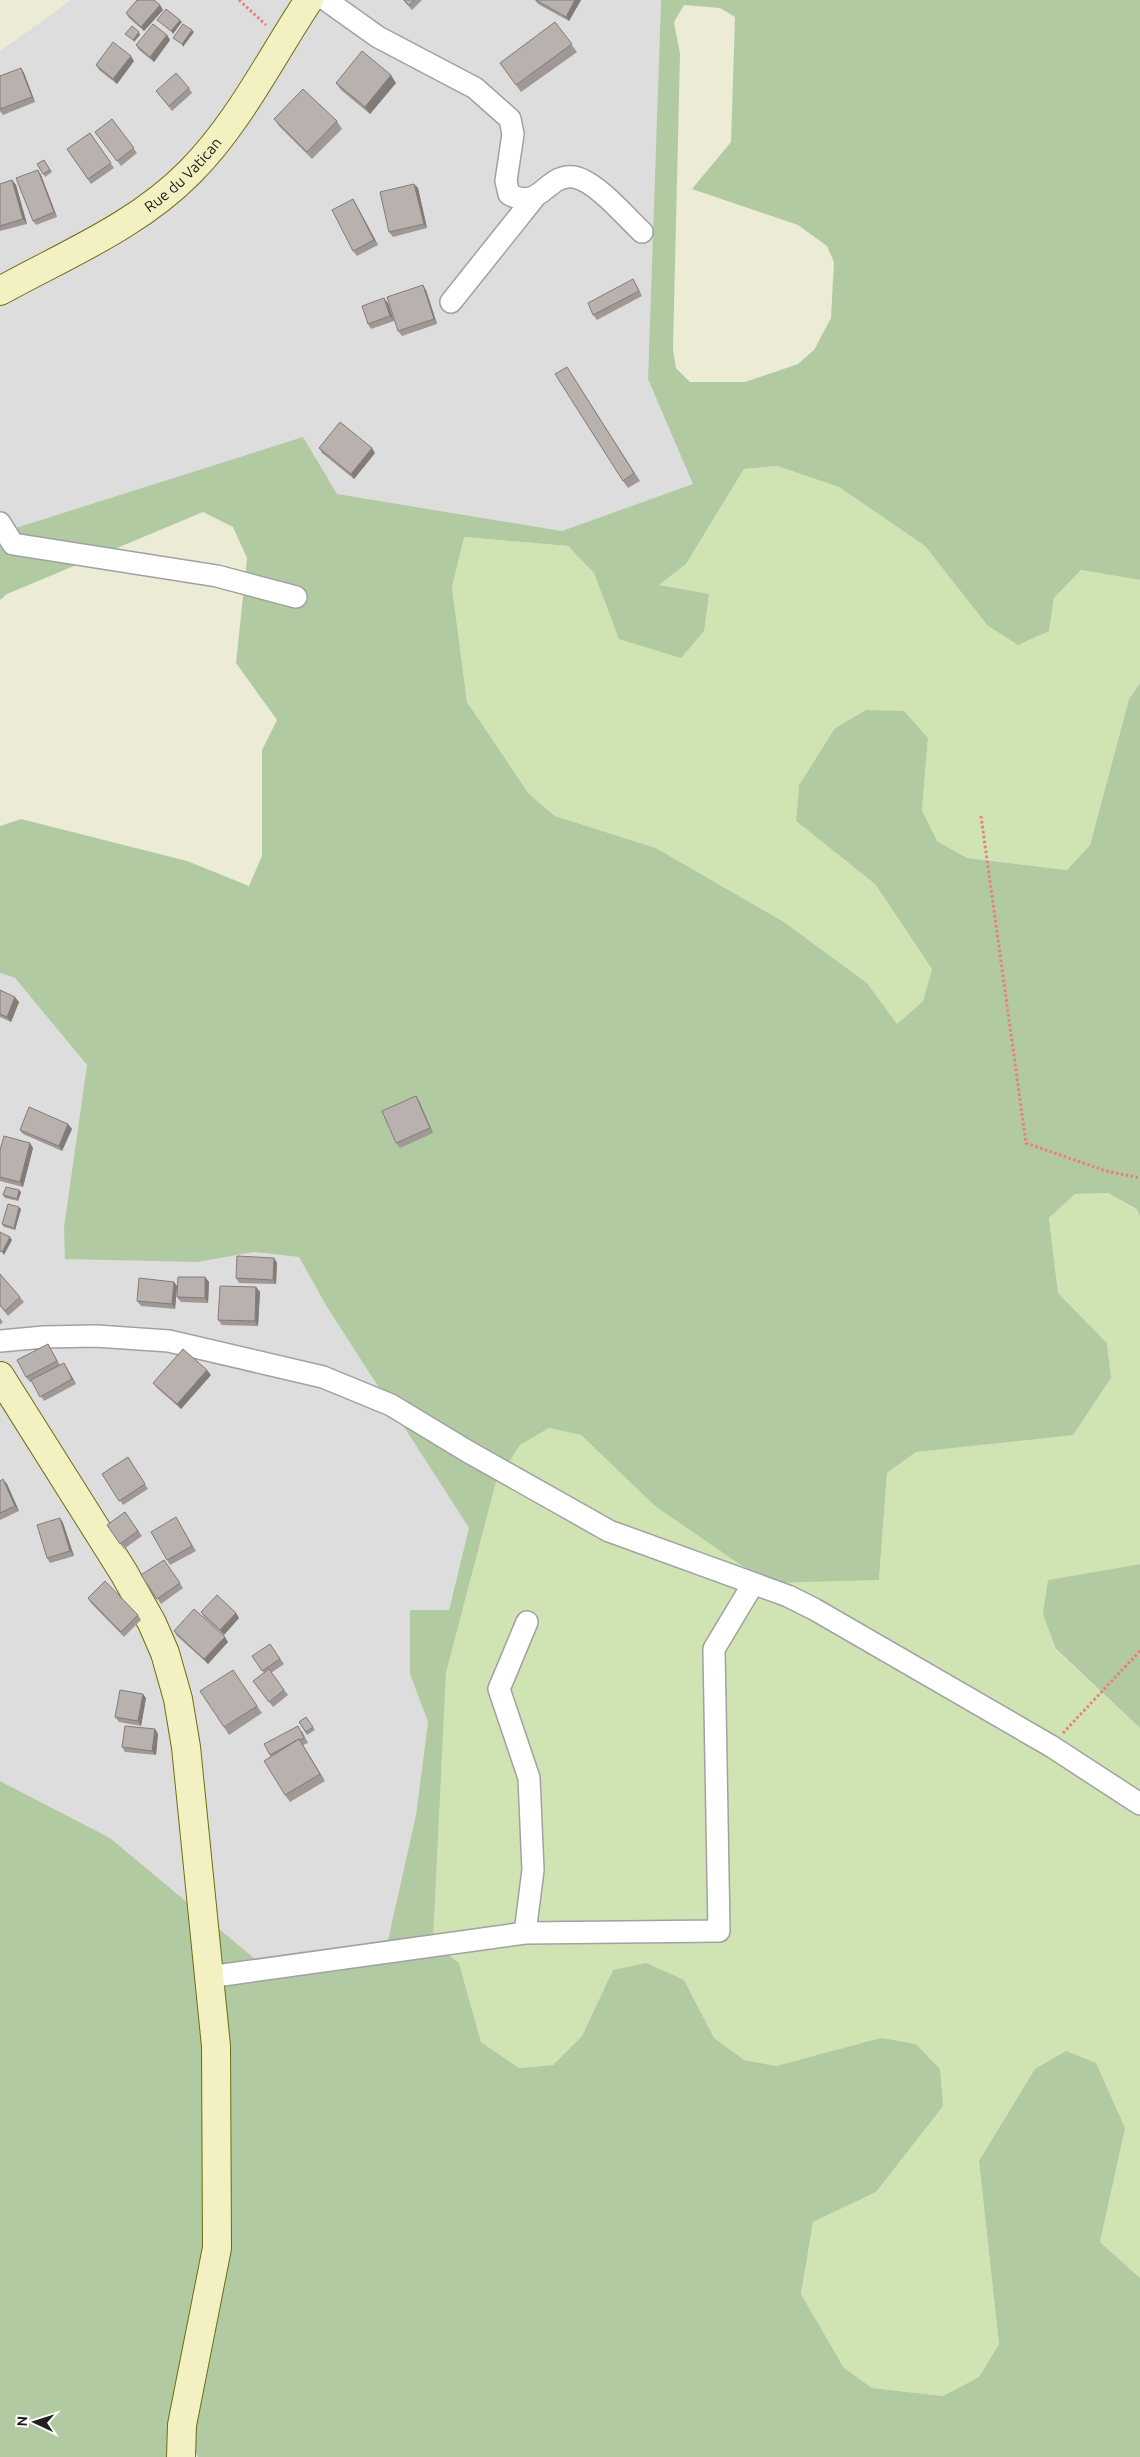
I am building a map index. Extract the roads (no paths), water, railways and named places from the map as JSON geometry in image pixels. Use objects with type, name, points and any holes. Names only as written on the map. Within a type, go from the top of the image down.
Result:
[{"type":"street","name":"Rue du Vatican","points":[[0,291],[120,226],[162,198],[191,172],[245,102],[282,39],[309,0]]},
{"type":"street","points":[[326,0],[378,37],[476,88],[510,119],[513,134],[506,181],[507,188],[509,194],[517,198],[534,198]]},
{"type":"street","points":[[451,302],[534,198],[555,182],[566,177],[576,177],[596,188],[642,232]]},
{"type":"street","points":[[0,523],[12,544],[217,576],[296,597]]},
{"type":"street","points":[[0,1341],[44,1336],[96,1336],[169,1341],[323,1377],[391,1404],[468,1451],[609,1531],[788,1596],[814,1609],[1051,1746],[1140,1804]]},
{"type":"street","points":[[0,1376],[124,1573],[152,1623],[165,1653],[178,1699],[186,1747],[216,2046],[217,2248],[182,2425],[181,2457]]},
{"type":"street","points":[[209,1977],[525,1933],[720,1932],[714,1649],[753,1584]]},
{"type":"street","points":[[525,1933],[533,1870],[529,1778],[499,1689],[527,1622]]}]
